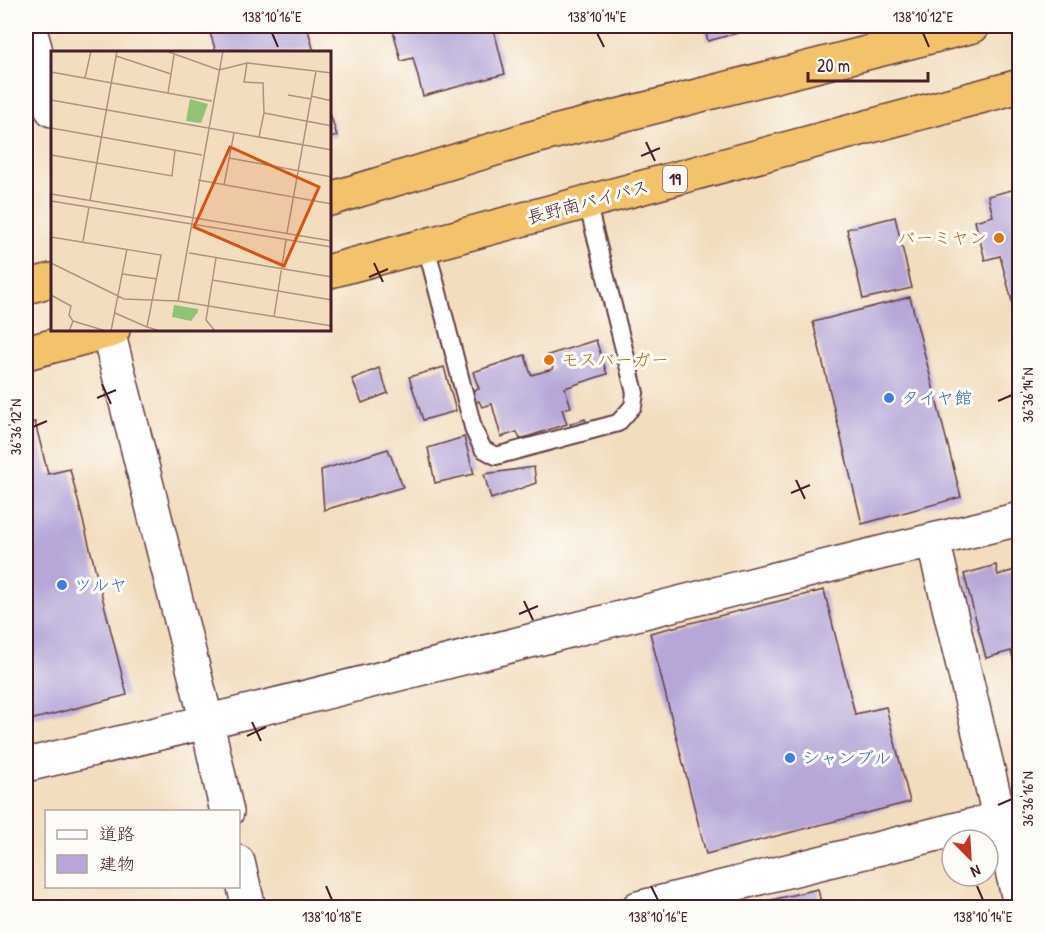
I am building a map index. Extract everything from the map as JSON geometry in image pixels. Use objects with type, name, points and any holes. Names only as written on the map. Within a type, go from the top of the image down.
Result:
[{"type":"highway","points":[[332,198],[531,138],[973,26]]},
{"type":"highway","name":"長野南バイパス","points":[[332,271],[1020,86]]},
{"type":"highway","points":[[26,287],[51,280]]},
{"type":"highway","points":[[26,353],[106,332]]},
{"type":"street","points":[[29,26],[51,106]]},
{"type":"street","points":[[110,332],[227,810]]},
{"type":"street","points":[[26,765],[207,723],[761,582],[1020,519]]},
{"type":"street","points":[[933,540],[998,819],[1020,903]]},
{"type":"street","points":[[638,908],[998,819]]},
{"type":"street","points":[[240,870],[249,908]]},
{"type":"lane","points":[[426,246],[474,431],[483,449],[496,456],[618,423],[633,406],[635,393],[587,202]]},
{"type":"building","points":[[208,26],[307,26],[314,51],[216,51]]},
{"type":"building","points":[[392,26],[493,26],[505,74],[423,96],[413,58],[401,61]]},
{"type":"building","points":[[704,26],[763,26],[708,41]]},
{"type":"building","points":[[332,120],[337,136],[332,137]]},
{"type":"building","name":"バーミヤン","points":[[1020,188],[1020,315],[1016,316],[1000,256],[985,260],[975,221],[993,216],[988,196]]},
{"type":"building","points":[[895,217],[912,288],[863,299],[847,229]]},
{"type":"building","points":[[910,297],[961,497],[862,524],[813,322]]},
{"type":"building","points":[[596,340],[607,374],[565,388],[571,407],[562,409],[567,424],[520,439],[517,432],[501,437],[492,404],[482,407],[479,401],[474,403],[470,391],[479,389],[473,372],[525,355],[531,375],[553,369],[548,355]]},
{"type":"building","points":[[444,367],[456,411],[423,420],[409,377]]},
{"type":"building","points":[[379,368],[388,393],[362,403],[352,379]]},
{"type":"building","points":[[585,419],[587,426],[573,431],[570,424]]},
{"type":"building","name":"ツルヤ","points":[[35,422],[48,474],[70,469],[127,695],[26,721],[26,424]]},
{"type":"building","points":[[464,437],[474,474],[435,483],[428,448]]},
{"type":"building","points":[[388,449],[403,487],[324,510],[321,470]]},
{"type":"building","points":[[534,467],[536,483],[491,499],[484,474]]},
{"type":"building","points":[[996,565],[998,575],[1015,570],[1017,580],[1020,579],[1020,669],[1016,670],[1011,651],[986,658],[964,574]]},
{"type":"building","name":"シャンブル","points":[[824,590],[855,714],[886,707],[910,802],[706,854],[650,633]]},
{"type":"building","points":[[818,889],[822,908],[741,908],[741,907]]},
{"type":"place","name":"バーミヤン","points":[[999,238]]},
{"type":"place","name":"モスバーガー","points":[[549,360]]},
{"type":"place","name":"タイヤ館","points":[[889,398]]},
{"type":"place","name":"ツルヤ","points":[[62,585]]},
{"type":"place","name":"シャンブル","points":[[790,758]]}]
